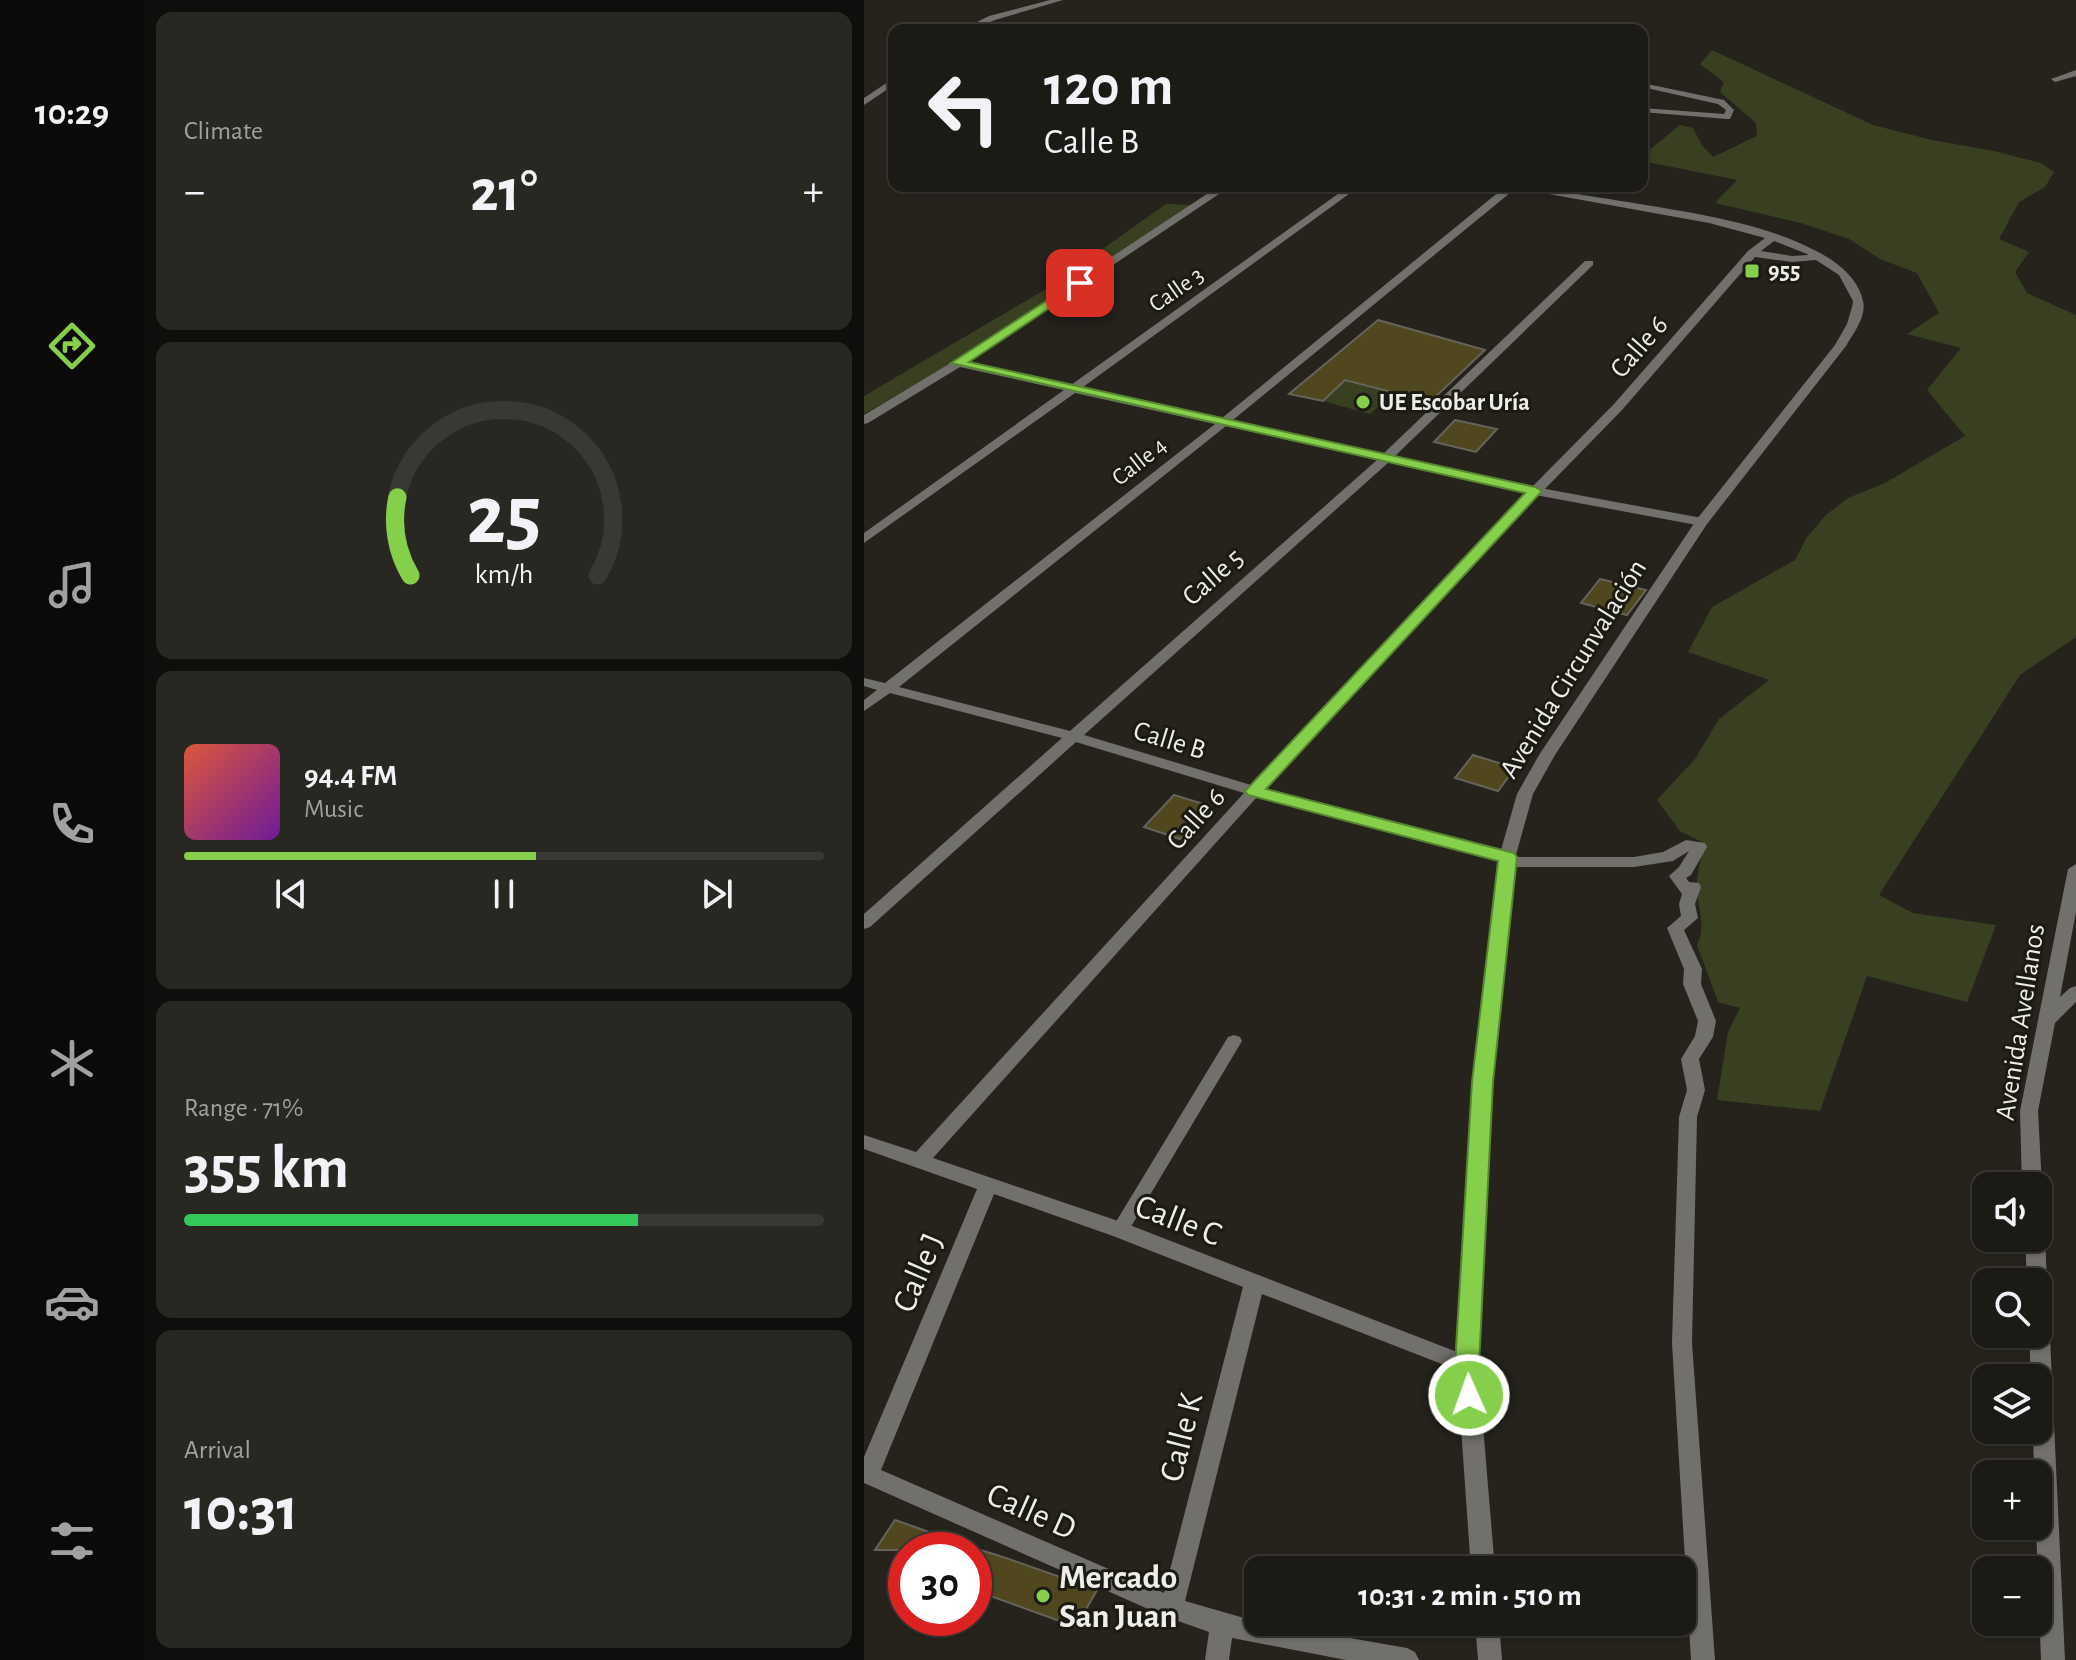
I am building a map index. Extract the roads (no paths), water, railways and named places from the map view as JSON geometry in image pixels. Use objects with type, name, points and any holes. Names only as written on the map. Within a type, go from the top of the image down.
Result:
[{"type":"street","points":[[981,24],[1038,2],[1059,0]]},
{"type":"street","points":[[2055,79],[2076,73]]},
{"type":"street","points":[[864,102],[888,85]]},
{"type":"street","points":[[864,420],[958,363],[1217,192]]},
{"type":"street","name":"Calle 3","points":[[864,539],[1347,192]]},
{"type":"street","name":"Calle 4","points":[[864,707],[1224,422],[1505,192]]},
{"type":"street","points":[[1554,192],[1680,214],[1771,235]]},
{"type":"street","points":[[1577,192],[1678,209],[1750,226],[1771,235]]},
{"type":"street","name":"Calle 6","points":[[921,1159],[1254,791],[1535,491],[1618,407],[1771,235]]},
{"type":"street","name":"Avenida Circunvalación","points":[[1482,1556],[1467,1365],[1482,1082],[1507,860],[1525,794],[1547,755],[1702,522],[1840,346],[1853,324],[1858,304],[1854,286],[1842,269],[1771,235]]},
{"type":"street","points":[[1752,253],[1792,259],[1820,257]]},
{"type":"street","name":"Calle 5","points":[[864,923],[1386,458],[1589,263]]},
{"type":"street","points":[[958,363],[1535,491],[1702,522]]},
{"type":"street","name":"Calle B","points":[[864,682],[1071,736],[1254,791],[1507,860],[1634,862],[1667,857],[1686,845],[1699,847],[1685,871],[1677,876],[1685,889],[1693,887],[1687,904],[1690,918],[1675,928],[1693,969],[1692,984],[1707,1021],[1704,1037],[1690,1059],[1696,1090],[1688,1117],[1682,1343],[1703,1660]]},
{"type":"street","name":"Avenida Avellanos","points":[[2031,1172],[2029,1111],[2076,869]]},
{"type":"street","points":[[2046,1021],[2076,992]]},
{"type":"street","name":"Calle C","points":[[864,1142],[921,1159],[1120,1230],[1467,1365]]},
{"type":"street","name":"Calle J","points":[[866,1474],[989,1183]]},
{"type":"street","name":"Calle K","points":[[1172,1608],[1254,1283]]},
{"type":"street","points":[[2040,1348],[2053,1660]]},
{"type":"street","name":"Calle D","points":[[866,1474],[1172,1608],[1222,1625],[1407,1660]]},
{"type":"street","points":[[1217,1660],[1222,1625]]},
{"type":"street","points":[[1488,1636],[1490,1660]]},
{"type":"lane","points":[[1648,86],[1721,102],[1730,110],[1727,117],[1714,118],[1648,111]]},
{"type":"lane","points":[[1120,1230],[1234,1041]]},
{"type":"place","name":"955","points":[[1752,271]]},
{"type":"place","name":"UE Escobar Uría","points":[[1363,402]]},
{"type":"place","name":"Mercado San Juan","points":[[1043,1596]]}]
